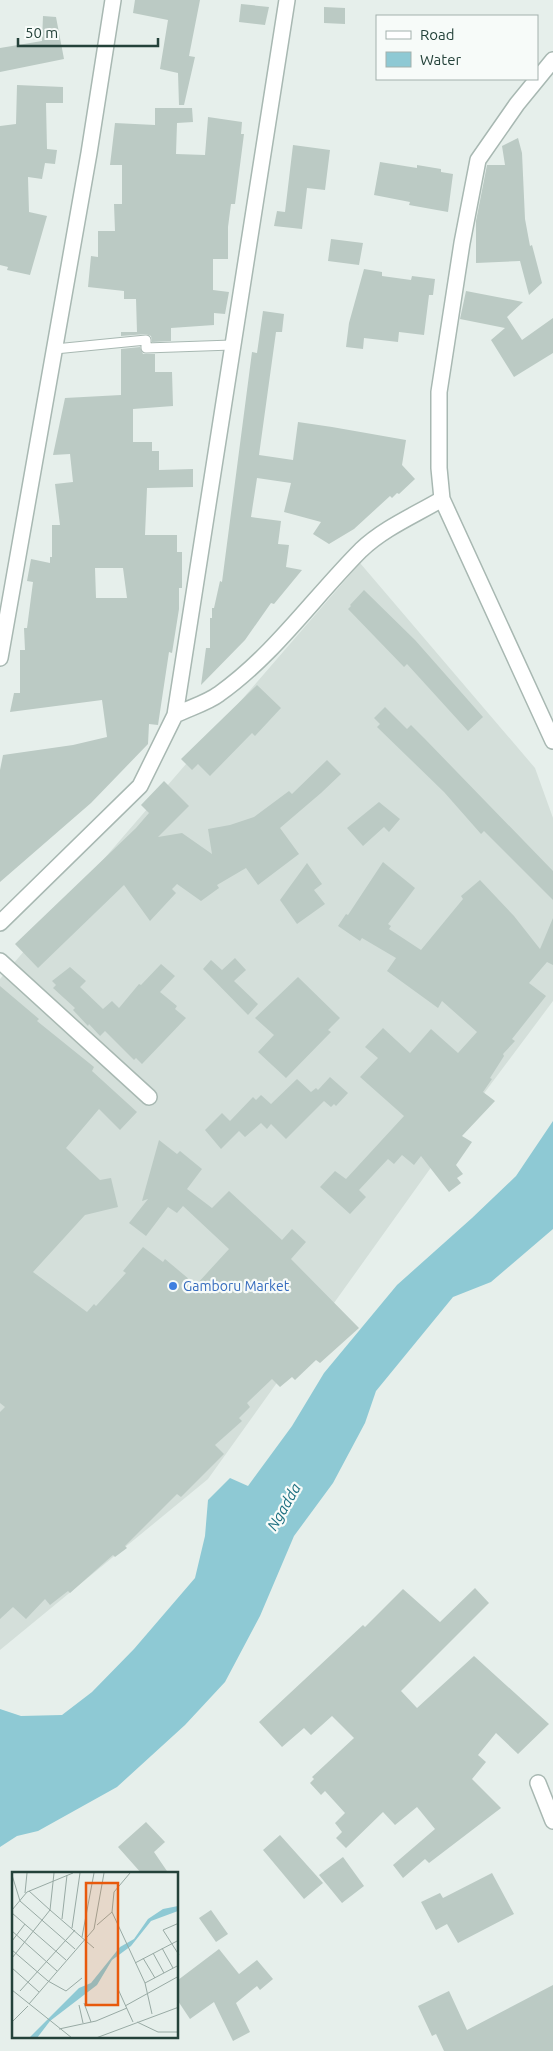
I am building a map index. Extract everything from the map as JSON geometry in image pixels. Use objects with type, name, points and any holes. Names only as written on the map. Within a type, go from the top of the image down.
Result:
[{"type":"street","points":[[0,658],[55,348],[113,0]]},
{"type":"street","points":[[0,923],[140,786],[175,715],[288,0]]},
{"type":"street","points":[[538,78],[553,60]]},
{"type":"street","points":[[537,80],[517,104],[478,160],[462,243],[439,392],[439,468],[442,499],[553,741]]},
{"type":"street","points":[[175,715],[218,695],[244,673],[297,620],[362,550],[383,532],[442,499]]},
{"type":"street","points":[[0,961],[149,1096]]},
{"type":"street","points":[[538,1783],[553,1821]]},
{"type":"lane","points":[[55,348],[146,340],[146,348],[232,345]]},
{"type":"shaded area","name":"Gamboru Market","points":[[360,563],[535,768],[553,818],[553,1001],[485,1092],[208,1479],[0,1650],[0,979]]},
{"type":"water","name":"Ngadda","points":[[553,1121],[553,1229],[491,1282],[453,1297],[376,1391],[365,1423],[333,1483],[294,1536],[260,1616],[225,1682],[185,1725],[117,1787],[38,1831],[17,1836],[0,1847],[0,1709],[21,1716],[62,1715],[92,1692],[134,1649],[195,1578],[205,1536],[208,1500],[230,1478],[248,1486],[292,1426],[324,1373],[397,1285],[516,1176]]},
{"type":"building","points":[[135,0],[200,0],[189,56],[195,57],[184,105],[179,105],[178,73],[160,69],[168,20],[133,13]]},
{"type":"building","points":[[241,4],[269,7],[265,25],[239,22]]},
{"type":"building","points":[[324,7],[345,8],[345,24],[324,23]]},
{"type":"building","points":[[43,16],[56,17],[64,59],[0,72],[0,48],[42,41]]},
{"type":"building","points":[[17,85],[63,87],[63,103],[46,103],[47,149],[57,150],[55,164],[45,163],[42,179],[28,177],[29,212],[47,216],[30,275],[7,270],[8,267],[0,265],[0,126],[16,124]]},
{"type":"building","points":[[155,108],[192,108],[193,122],[177,123],[176,154],[205,155],[208,117],[242,122],[241,134],[244,134],[235,204],[231,204],[228,227],[228,259],[213,259],[213,290],[229,292],[225,314],[214,313],[214,325],[171,328],[171,341],[152,342],[151,336],[146,334],[121,336],[121,332],[137,332],[136,299],[124,299],[124,291],[88,287],[91,256],[98,257],[98,231],[115,231],[114,204],[122,204],[122,165],[110,165],[115,123],[155,125]]},
{"type":"building","points":[[518,138],[522,153],[525,219],[530,246],[532,245],[542,283],[529,295],[520,261],[476,263],[476,221],[487,165],[505,165],[502,146]]},
{"type":"building","points":[[293,145],[330,150],[325,190],[307,188],[302,229],[274,226],[277,211],[285,212]]},
{"type":"building","points":[[380,162],[417,168],[417,165],[441,169],[441,172],[453,174],[448,212],[409,205],[410,202],[374,195]]},
{"type":"building","points":[[331,239],[363,243],[359,265],[328,261]]},
{"type":"building","points":[[364,269],[382,272],[382,276],[411,280],[412,276],[435,279],[433,295],[429,295],[424,335],[399,332],[398,342],[364,338],[363,349],[346,347],[349,323]]},
{"type":"building","points":[[466,291],[523,302],[507,317],[522,340],[553,318],[553,353],[514,377],[491,340],[505,328],[460,319]]},
{"type":"building","points":[[263,311],[284,314],[282,332],[276,332],[259,455],[293,460],[298,422],[332,427],[406,440],[402,465],[415,479],[399,494],[397,493],[392,498],[390,496],[354,529],[329,544],[313,534],[321,522],[284,512],[291,483],[257,478],[251,517],[281,521],[278,544],[289,545],[286,567],[302,570],[274,604],[271,603],[245,640],[201,685],[206,648],[210,648],[212,608],[214,608],[220,581],[222,582],[252,352],[257,353]]},
{"type":"building","points":[[140,347],[143,354],[155,354],[155,372],[172,372],[173,406],[133,409],[133,442],[152,442],[152,451],[159,451],[159,470],[193,469],[193,487],[147,488],[145,535],[177,535],[177,552],[182,552],[182,588],[179,588],[179,609],[172,653],[169,652],[158,725],[149,724],[148,744],[91,803],[0,882],[0,770],[3,755],[73,745],[107,737],[102,700],[10,712],[14,693],[20,693],[20,650],[25,650],[24,628],[27,628],[33,582],[27,581],[31,559],[50,563],[50,557],[52,557],[52,525],[60,525],[55,484],[73,482],[70,454],[53,455],[65,398],[121,395],[121,349]],"holes":[[[95,568],[123,568],[127,598],[96,598]]]},
{"type":"building","points":[[364,590],[415,640],[483,717],[468,731],[407,664],[404,667],[348,609]]},
{"type":"building","points":[[257,685],[281,708],[255,736],[252,733],[210,776],[198,764],[192,770],[181,759]]},
{"type":"building","points":[[385,707],[407,729],[411,725],[553,871],[553,900],[484,831],[481,834],[444,792],[377,727],[380,724],[374,718]]},
{"type":"building","points":[[327,760],[341,774],[280,828],[299,854],[258,885],[246,868],[217,885],[219,888],[201,901],[177,884],[172,889],[176,893],[150,921],[124,885],[38,968],[15,944],[136,828],[149,813],[141,805],[164,781],[189,806],[158,837],[182,833],[212,854],[208,829],[230,825],[254,817],[289,791],[292,794]]},
{"type":"building","points":[[379,802],[400,819],[389,832],[384,827],[363,846],[347,828]]},
{"type":"building","points":[[383,862],[415,888],[388,924],[391,926],[389,929],[421,950],[463,899],[461,896],[480,880],[514,916],[540,949],[553,918],[553,965],[547,962],[529,983],[546,996],[512,1039],[515,1041],[503,1054],[504,1056],[490,1078],[492,1079],[483,1092],[495,1101],[462,1136],[472,1142],[456,1165],[463,1174],[457,1178],[461,1183],[449,1192],[421,1156],[414,1165],[402,1155],[394,1164],[388,1159],[359,1190],[366,1197],[350,1214],[320,1187],[335,1171],[346,1179],[404,1116],[360,1077],[378,1058],[365,1047],[383,1028],[410,1053],[431,1029],[458,1053],[477,1032],[442,1001],[438,1008],[387,971],[396,958],[362,938],[360,941],[338,926],[346,914],[348,915]]},
{"type":"building","points":[[307,863],[322,884],[314,890],[325,904],[297,924],[280,900]]},
{"type":"building","points":[[235,958],[246,970],[234,981],[258,1004],[248,1015],[203,969],[211,960],[222,970]]},
{"type":"building","points":[[161,964],[175,976],[160,992],[177,1006],[175,1009],[186,1018],[142,1064],[136,1058],[134,1060],[105,1031],[100,1036],[89,1024],[88,1026],[73,1010],[75,1008],[53,988],[56,985],[52,981],[70,967],[86,981],[80,987],[103,1009],[112,1001],[119,1008],[139,984],[141,985]]},
{"type":"building","points":[[298,977],[340,1018],[328,1030],[331,1032],[286,1078],[258,1052],[274,1035],[255,1018]]},
{"type":"building","points":[[0,986],[39,1019],[37,1021],[94,1067],[92,1071],[137,1112],[120,1130],[99,1109],[66,1148],[100,1180],[111,1178],[118,1207],[85,1215],[33,1272],[87,1312],[94,1304],[96,1306],[126,1273],[123,1271],[143,1247],[163,1262],[165,1259],[196,1285],[229,1249],[183,1206],[177,1213],[168,1207],[146,1236],[129,1223],[148,1199],[142,1201],[159,1140],[177,1154],[180,1151],[202,1169],[187,1189],[212,1208],[229,1191],[282,1240],[292,1229],[306,1242],[291,1259],[359,1328],[320,1363],[316,1360],[295,1380],[292,1377],[280,1387],[272,1379],[247,1403],[250,1407],[239,1418],[242,1421],[215,1445],[224,1454],[181,1497],[177,1494],[125,1546],[127,1548],[115,1557],[113,1555],[70,1593],[68,1591],[50,1605],[45,1599],[26,1619],[13,1607],[0,1619],[0,1412],[5,1407],[0,1403]]},
{"type":"building","points":[[330,1077],[348,1093],[336,1106],[334,1104],[331,1107],[324,1101],[286,1139],[271,1124],[267,1129],[261,1123],[245,1137],[239,1131],[221,1149],[205,1130],[222,1113],[230,1121],[253,1097],[256,1100],[261,1095],[271,1104],[297,1079],[311,1092],[316,1088],[318,1090]]},
{"type":"building","points":[[475,1588],[489,1603],[401,1691],[417,1708],[474,1656],[549,1724],[518,1754],[496,1733],[478,1755],[486,1762],[472,1779],[501,1808],[429,1863],[425,1859],[403,1878],[393,1865],[435,1829],[417,1807],[395,1825],[383,1812],[346,1848],[336,1838],[342,1832],[335,1823],[345,1813],[325,1791],[321,1795],[310,1783],[314,1779],[312,1777],[354,1738],[332,1716],[311,1735],[304,1728],[282,1747],[259,1722],[363,1625],[365,1627],[403,1589],[440,1622]]},
{"type":"building","points":[[146,1822],[165,1842],[154,1852],[168,1872],[140,1872],[118,1847]]},
{"type":"building","points":[[280,1835],[323,1883],[304,1899],[263,1850]]},
{"type":"building","points":[[343,1857],[364,1886],[342,1903],[319,1875]]},
{"type":"building","points":[[492,1873],[514,1914],[458,1943],[447,1924],[436,1930],[421,1902],[440,1893],[443,1898]]},
{"type":"building","points":[[211,1910],[228,1934],[216,1942],[199,1918]]},
{"type":"building","points":[[219,1949],[239,1974],[257,1960],[273,1979],[260,1990],[257,1986],[236,2003],[250,2032],[233,2041],[214,2002],[190,2019],[179,2002],[179,1979]]},
{"type":"building","points":[[553,1985],[553,2051],[444,2051],[436,2034],[432,2036],[418,2006],[449,1991],[467,2030]]},
{"type":"place","name":"Gamboru Market","points":[[173,1286]]}]
